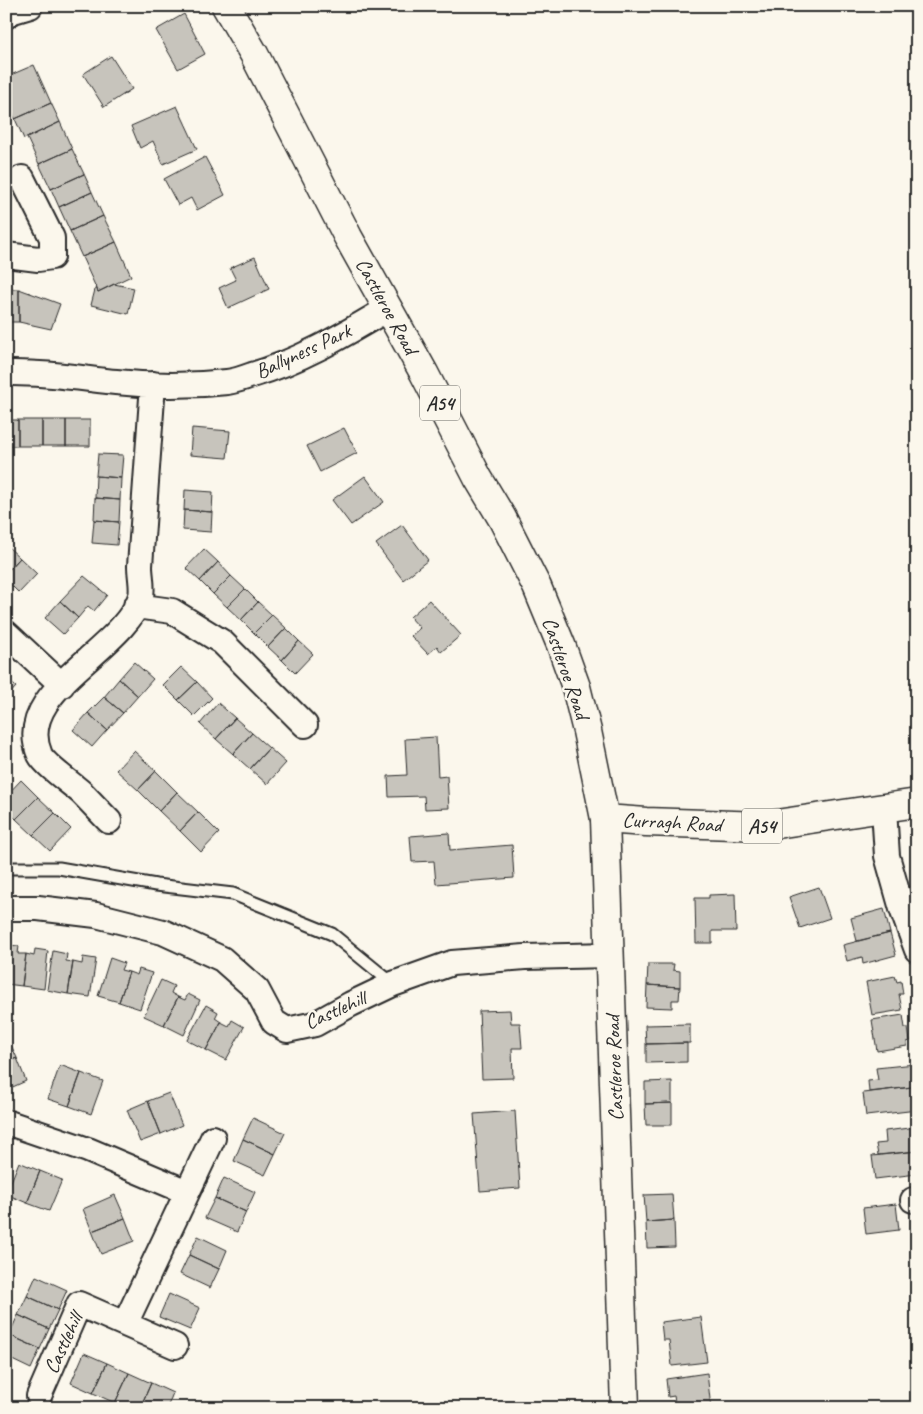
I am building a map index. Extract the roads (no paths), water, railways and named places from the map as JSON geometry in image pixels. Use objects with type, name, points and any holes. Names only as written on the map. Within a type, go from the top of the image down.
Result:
[{"type":"main road","name":"Castleroe Road","points":[[226,6],[254,54],[348,237],[389,308],[478,478],[502,518],[547,610],[576,687],[605,819],[625,1408]]},
{"type":"main road","name":"Curragh Road","points":[[605,819],[763,826],[917,803]]},
{"type":"street","points":[[6,16],[10,12],[30,6]]},
{"type":"street","points":[[6,255],[38,259],[52,257],[52,238],[22,178]]},
{"type":"street","name":"Ballyness Park","points":[[6,374],[35,372],[119,382],[179,385],[228,382],[274,369],[324,346],[389,308]]},
{"type":"street","points":[[108,821],[83,794],[41,757],[35,738],[38,717],[52,694],[129,619],[141,595],[140,566],[153,384]]},
{"type":"street","points":[[136,606],[172,611],[222,642],[305,725]]},
{"type":"street","points":[[6,634],[62,685]]},
{"type":"street","points":[[884,809],[887,856],[902,909],[917,950]]},
{"type":"street","name":"Castlehill","points":[[6,908],[38,908],[96,915],[163,932],[222,959],[256,990],[274,1022],[287,1030],[315,1024],[393,984],[452,963],[525,957],[610,955]]},
{"type":"street","points":[[6,1122],[88,1150],[187,1192]]},
{"type":"street","points":[[124,1324],[212,1138]]},
{"type":"street","name":"Castlehill","points":[[39,1396],[80,1304],[175,1346]]},
{"type":"lane","points":[[6,868],[59,868],[233,894],[332,934],[393,984]]}]
